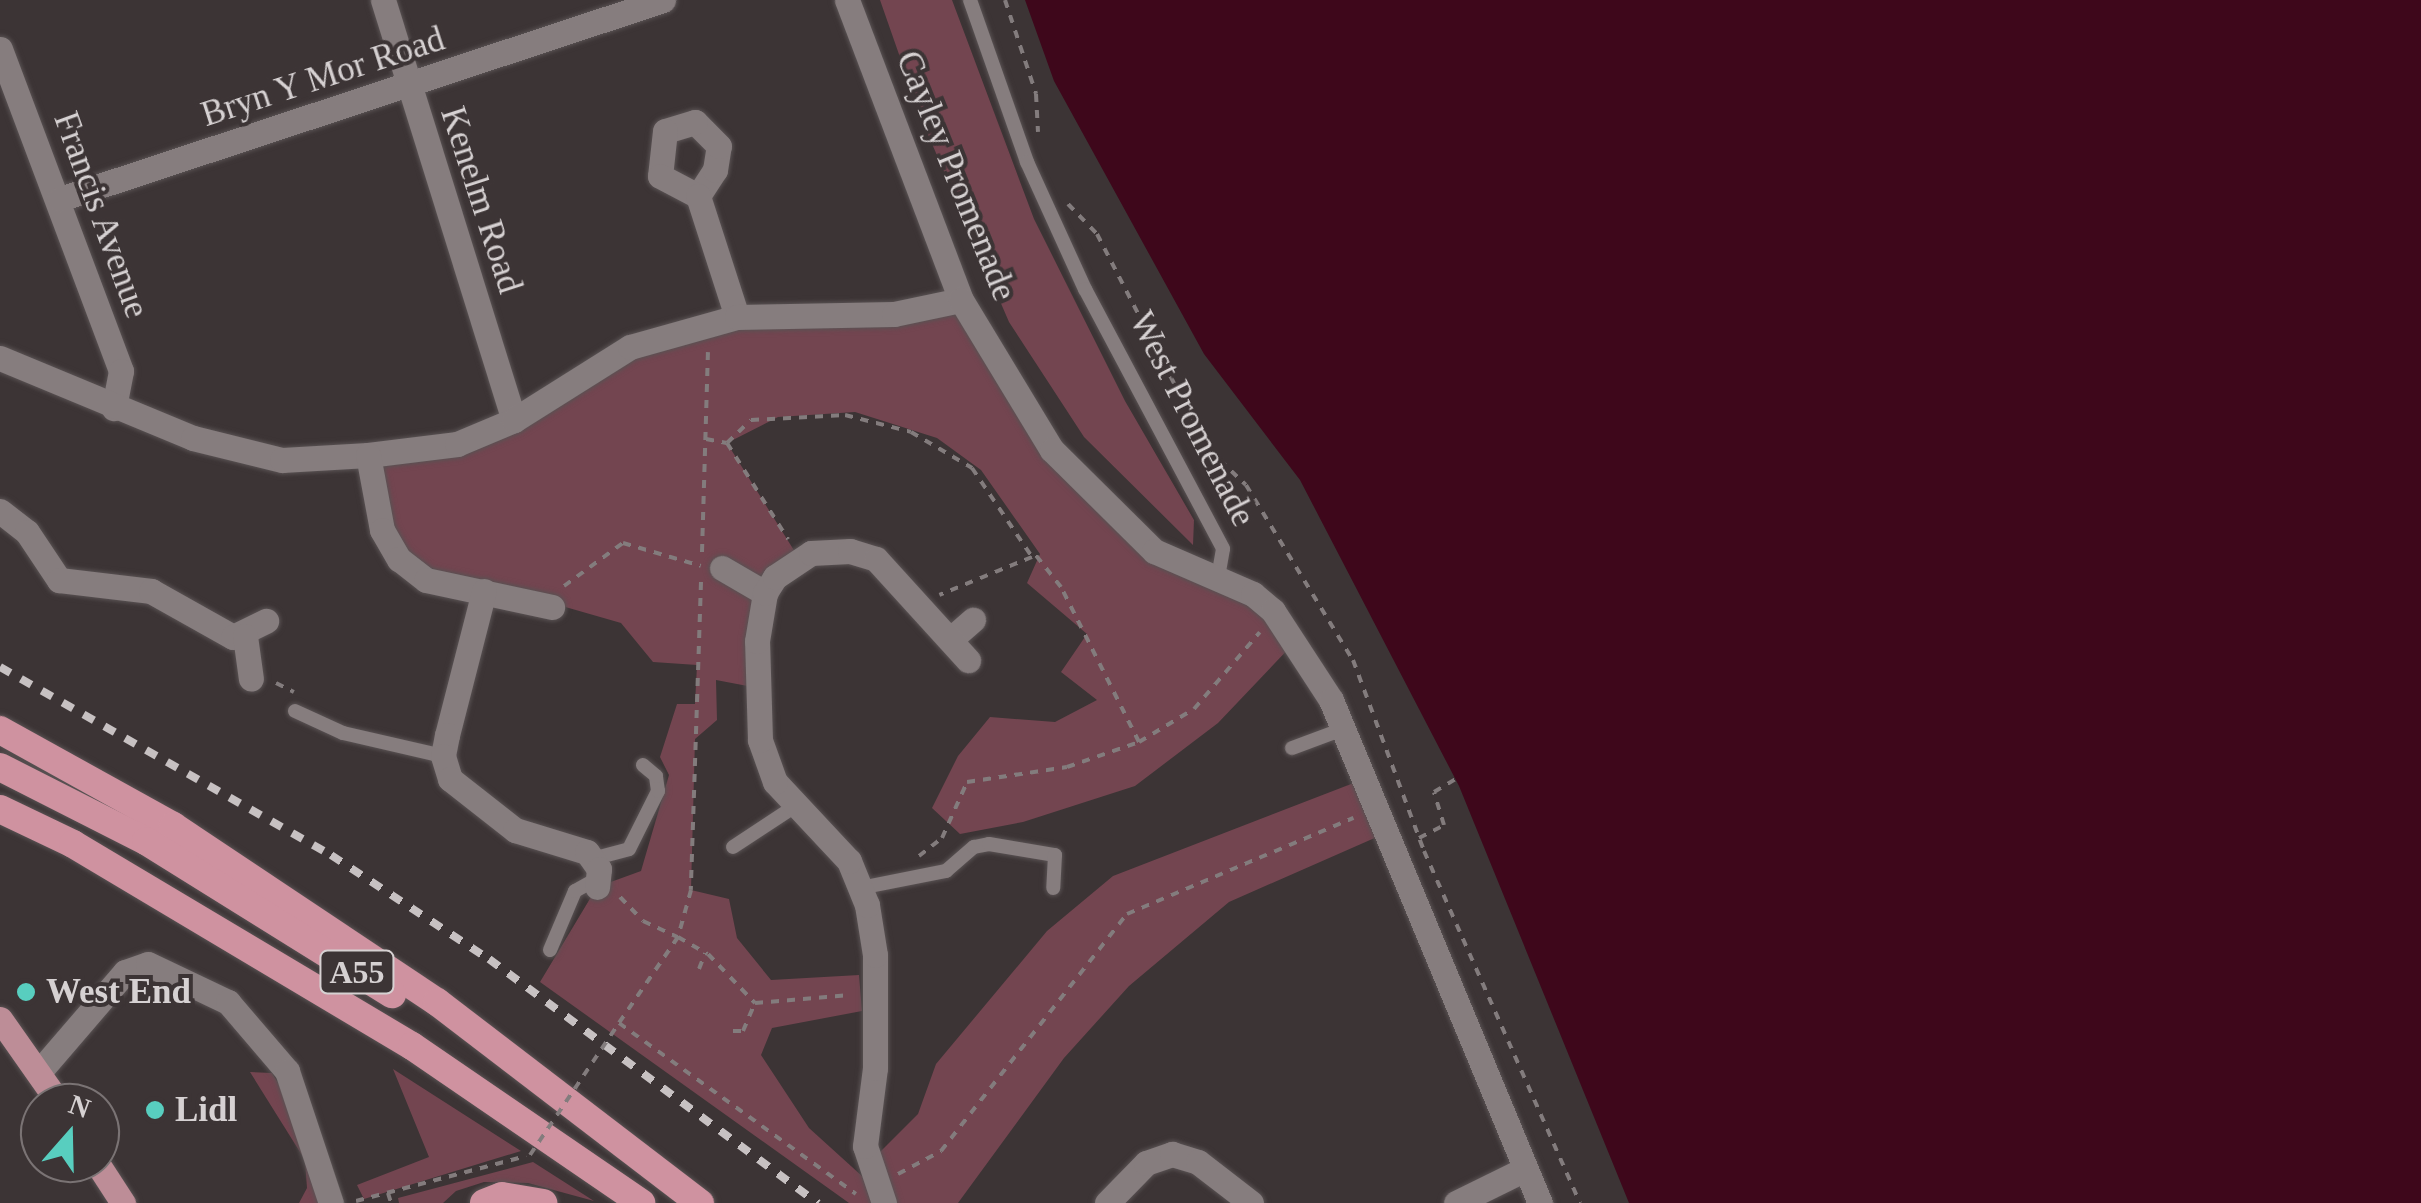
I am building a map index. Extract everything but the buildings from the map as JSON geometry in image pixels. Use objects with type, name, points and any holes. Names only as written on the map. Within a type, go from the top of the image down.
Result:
[{"type":"highway","points":[[0,730],[174,826],[437,1002],[700,1203]]},
{"type":"highway","name":"A55","points":[[0,768],[146,841],[434,1020],[700,1203]]},
{"type":"highway","name":"A55","points":[[0,809],[72,844],[412,1046],[640,1203]]},
{"type":"highway","points":[[484,1203],[502,1196],[543,1203]]},
{"type":"main road","points":[[0,1019],[46,1083]]},
{"type":"street","name":"Kenelm Road","points":[[383,0],[514,420]]},
{"type":"street","name":"Bryn Y Mor Road","points":[[60,199],[663,0]]},
{"type":"street","name":"Cayley Promenade","points":[[847,0],[962,300],[1052,450],[1154,551],[1218,576]]},
{"type":"street","name":"Francis Avenue","points":[[0,49],[122,371],[114,408]]},
{"type":"street","points":[[698,196],[737,317]]},
{"type":"street","points":[[0,358],[193,438],[282,460],[368,456],[457,444],[514,420],[630,347],[737,317],[894,314],[962,300]]},
{"type":"street","points":[[368,456],[382,530],[399,559],[426,580],[552,608]]},
{"type":"street","points":[[0,511],[27,532],[60,580],[151,592],[182,604],[217,630],[255,629],[250,675]]},
{"type":"street","points":[[875,1198],[866,1146],[876,1068],[875,955],[860,888],[849,861],[775,782],[760,740],[757,641],[765,593],[811,553],[850,551],[876,559],[925,608],[968,660]]},
{"type":"street","points":[[712,567],[765,593]]},
{"type":"street","name":"West Promenade","points":[[1218,576],[1273,612],[1342,729],[1540,1203]]},
{"type":"street","points":[[484,590],[443,756],[450,779],[515,830],[596,874]]},
{"type":"street","points":[[952,638],[973,620]]},
{"type":"street","points":[[39,1072],[125,972],[148,964],[228,1002],[287,1071],[332,1203]]},
{"type":"street","points":[[1107,1203],[1146,1162],[1172,1154],[1198,1162],[1251,1203]]},
{"type":"street","points":[[1456,1203],[1525,1169]]},
{"type":"lane","name":"West Promenade","points":[[970,0],[1027,162],[1068,253],[1224,549],[1218,576]]},
{"type":"lane","points":[[295,711],[342,733],[443,756]]},
{"type":"lane","points":[[1292,748],[1342,729]]},
{"type":"lane","points":[[550,950],[575,892],[630,848],[658,791],[656,776],[643,766]]},
{"type":"lane","points":[[733,847],[797,805]]},
{"type":"lane","points":[[860,888],[946,871],[974,847],[989,844],[1055,855],[1053,888]]},
{"type":"path","points":[[347,1203],[530,1155],[678,936],[691,890],[712,567],[706,439],[709,325]]},
{"type":"path","points":[[727,443],[751,420],[845,416],[911,432],[972,468],[1060,587],[1139,742]]},
{"type":"path","points":[[706,439],[727,443],[800,560]]},
{"type":"path","points":[[552,608],[562,587],[623,543],[712,567]]},
{"type":"path","points":[[925,608],[946,589],[978,584],[1034,553]]},
{"type":"path","points":[[908,864],[942,838],[967,782],[1066,766],[1139,742],[1194,709],[1244,656],[1273,612]]},
{"type":"path","points":[[250,675],[308,700]]},
{"type":"path","points":[[1419,838],[1444,825],[1434,792],[1456,780]]},
{"type":"path","points":[[619,1024],[875,1198],[940,1151],[1127,914],[1376,808]]},
{"type":"path","points":[[596,874],[616,882],[621,904],[705,953],[754,1003]]},
{"type":"path","points":[[699,969],[705,953]]},
{"type":"path","points":[[754,1003],[874,992]]},
{"type":"path","points":[[732,1030],[744,1031],[754,1003]]},
{"type":"path","points":[[388,1193],[392,1203]]},
{"type":"shaded area","points":[[880,0],[952,0],[1034,219],[1125,401],[1194,520],[1193,545],[1084,437],[1009,322],[923,123]]},
{"type":"shaded area","points":[[1025,0],[2421,0],[2421,1203],[1629,1203],[1459,786],[1300,480],[1204,354],[1054,81]]},
{"type":"shaded area","points":[[961,300],[1052,450],[1154,551],[1218,576],[1294,643],[1218,723],[1135,786],[1023,822],[960,834],[932,808],[958,756],[990,717],[1055,722],[1097,700],[1061,672],[1087,634],[1027,583],[1040,554],[981,470],[937,438],[855,412],[778,417],[727,443],[800,560],[765,594],[758,688],[716,680],[717,720],[695,739],[691,890],[729,899],[737,938],[771,980],[859,975],[862,1011],[772,1028],[761,1055],[809,1128],[873,1186],[878,1154],[918,1114],[936,1064],[1047,931],[1113,876],[1364,779],[1386,833],[1229,902],[1129,986],[1064,1058],[958,1203],[849,1203],[540,982],[597,887],[641,871],[669,775],[660,757],[677,704],[695,704],[697,665],[653,662],[621,623],[399,559],[368,455],[457,444],[630,347],[737,317]]},
{"type":"shaded area","points":[[393,1069],[521,1151],[364,1199],[357,1185],[429,1157]]},
{"type":"shaded area","points":[[250,1072],[272,1073],[281,1088],[320,1203],[299,1203],[307,1188],[305,1160]]},
{"type":"shaded area","points":[[533,1162],[594,1201],[528,1183],[484,1182],[456,1191],[443,1203],[399,1203],[398,1198]]},
{"type":"railway","points":[[0,667],[331,855],[489,959],[818,1203]]},
{"type":"place","name":"West End","points":[[26,992]]},
{"type":"place","name":"Lidl","points":[[155,1110]]}]
